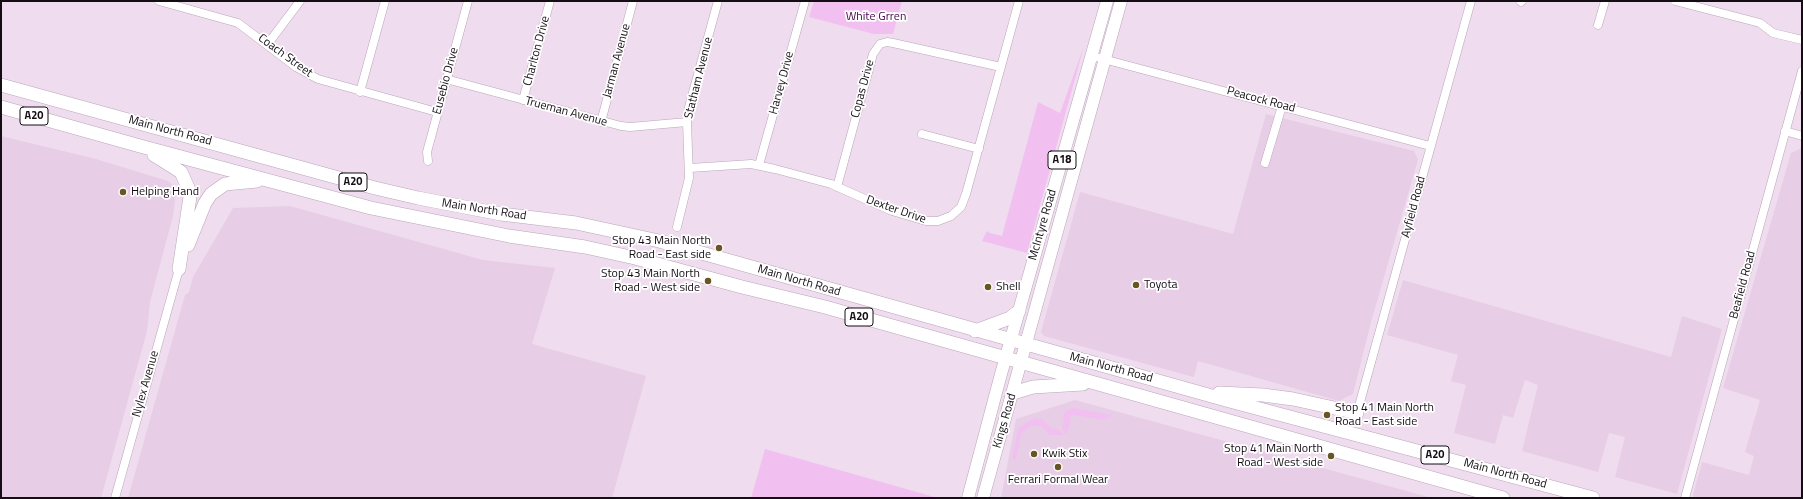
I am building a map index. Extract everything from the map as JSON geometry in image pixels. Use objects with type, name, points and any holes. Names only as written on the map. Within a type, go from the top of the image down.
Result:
[{"type":"highway","name":"Main North Road","points":[[1,85],[397,193],[501,214],[576,223],[659,241],[1195,392],[1593,498]]},
{"type":"highway","name":"Main North Road","points":[[1,107],[266,180],[419,219],[635,258],[742,287],[825,307],[1502,498]]},
{"type":"highway","points":[[140,146],[181,172],[188,187],[190,197],[179,270]]},
{"type":"highway","points":[[179,270],[205,203],[211,194],[225,184],[266,180]]},
{"type":"highway","points":[[975,331],[1010,318],[1019,311]]},
{"type":"highway","points":[[1013,393],[1033,387],[1093,383]]},
{"type":"highway","points":[[1195,392],[1285,398],[1357,413]]},
{"type":"main road","name":"McIntyre Road","points":[[1006,358],[1107,1]]},
{"type":"main road","name":"McIntyre Road","points":[[1026,345],[1121,1]]},
{"type":"main road","points":[[1044,224],[1057,199],[1066,200]]},
{"type":"main road","name":"Kings Road","points":[[983,498],[1026,345]]},
{"type":"main road","name":"Kings Road","points":[[968,498],[1006,358]]},
{"type":"street","name":"Coach Street","points":[[159,1],[238,23],[296,67],[318,79],[360,92],[437,112]]},
{"type":"street","points":[[267,45],[300,1]]},
{"type":"street","points":[[360,92],[385,1]]},
{"type":"street","name":"Eusebio Drive","points":[[428,161],[426,152],[468,1]]},
{"type":"street","name":"Charlton Drive","points":[[524,100],[550,1]]},
{"type":"street","name":"Jarman Avenue","points":[[601,122],[633,1]]},
{"type":"street","name":"Statham Avenue","points":[[677,227],[690,168],[687,122],[689,107],[718,1]]},
{"type":"street","name":"Harvey Drive","points":[[759,166],[805,1]]},
{"type":"street","name":"Dexter Drive","points":[[690,168],[751,164],[782,170],[837,187],[920,220],[932,222],[945,220],[955,213],[964,201],[1019,1]]},
{"type":"street","name":"Ayfield Road","points":[[1357,413],[1471,1]]},
{"type":"street","points":[[1598,25],[1606,1]]},
{"type":"street","points":[[1675,1],[1686,2],[1760,23],[1773,33],[1802,40]]},
{"type":"street","name":"Copas Drive","points":[[837,187],[873,54],[880,44],[892,42],[1001,67]]},
{"type":"street","name":"Peacock Road","points":[[1092,56],[1430,146]]},
{"type":"street","name":"Beafield Road","points":[[1685,498],[1802,71]]},
{"type":"street","name":"Trueman Avenue","points":[[446,79],[601,122],[630,127],[687,122]]},
{"type":"street","points":[[1265,163],[1282,106]]},
{"type":"street","points":[[1785,132],[1802,136]]},
{"type":"street","points":[[922,134],[979,149]]},
{"type":"street","name":"Nylex Avenue","points":[[115,498],[179,270]]},
{"type":"street","points":[[988,483],[991,498]]},
{"type":"shaded area","points":[[1266,114],[1414,151],[1418,160],[1371,322],[1353,394],[1339,401],[1198,361],[1194,377],[1044,336],[1041,332],[1080,192],[1233,234]]},
{"type":"shaded area","points":[[1,136],[96,159],[168,181],[174,186],[176,191],[173,216],[150,302],[147,331],[101,498],[1,498]]},
{"type":"shaded area","points":[[1802,148],[1802,498],[1694,498],[1693,495],[1702,462],[1749,475],[1754,456],[1745,452],[1760,400],[1723,388],[1791,153]]},
{"type":"shaded area","points":[[290,206],[483,260],[555,268],[532,344],[646,376],[612,498],[128,498],[185,295],[189,292],[193,277],[233,208]]},
{"type":"shaded area","points":[[1403,280],[1671,357],[1682,316],[1722,329],[1677,494],[1615,477],[1625,437],[1609,433],[1598,472],[1522,451],[1538,385],[1525,380],[1513,418],[1503,415],[1495,444],[1454,433],[1466,385],[1451,381],[1458,355],[1387,335]]},
{"type":"shaded area","points":[[1075,400],[1432,498],[1001,498],[1016,419]]},
{"type":"green space","name":"White Grren","points":[[814,1],[902,1],[893,34],[874,34],[809,17]]},
{"type":"green space","points":[[1084,46],[1027,253],[982,241],[987,231],[1002,236],[1038,102],[1060,113]]},
{"type":"green space","points":[[1072,408],[1113,415],[1103,420],[1074,415],[1071,416],[1068,431],[1065,434],[1062,428],[1064,421],[1063,416],[1066,411]]},
{"type":"green space","points":[[1036,418],[1043,420],[1051,428],[1060,430],[1063,435],[1050,435],[1041,426],[1031,426],[1021,434],[1016,460],[1012,459],[1018,429],[1027,422]]},
{"type":"green space","points":[[765,449],[938,498],[751,498]]},
{"type":"place","name":"Helping Hand","points":[[123,192]]},
{"type":"place","name":"Stop 43 Main North Road - East side","points":[[719,248]]},
{"type":"place","name":"Stop 43 Main North Road - West side","points":[[708,281]]},
{"type":"place","name":"Toyota","points":[[1136,285]]},
{"type":"place","name":"Shell","points":[[988,287]]},
{"type":"place","name":"Stop 41 Main North Road - East side","points":[[1327,415]]},
{"type":"place","name":"Kwik Stix","points":[[1034,454]]},
{"type":"place","name":"Stop 41 Main North Road - West side","points":[[1331,456]]},
{"type":"place","name":"Ferrari Formal Wear","points":[[1058,467]]}]
